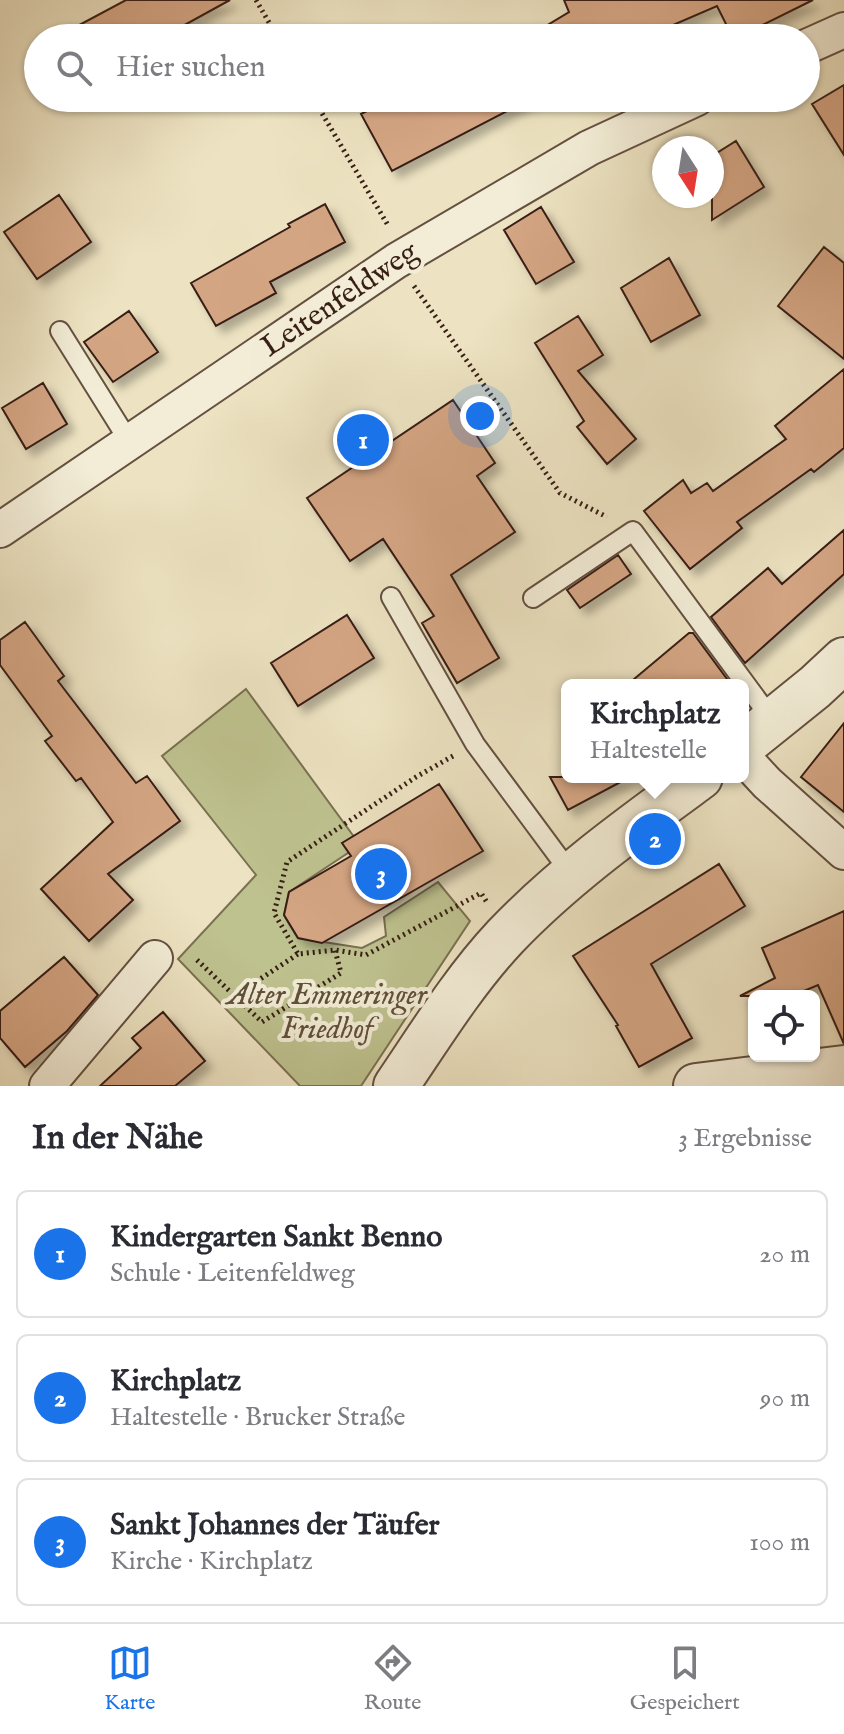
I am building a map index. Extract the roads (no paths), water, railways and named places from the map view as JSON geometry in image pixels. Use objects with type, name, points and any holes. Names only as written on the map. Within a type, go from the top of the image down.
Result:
[{"type":"street","points":[[820,41],[844,30]]},
{"type":"street","name":"Leitenfeldweg","points":[[0,530],[396,261],[589,148],[667,112]]},
{"type":"street","points":[[758,733],[844,660]]},
{"type":"street","points":[[749,764],[844,852]]},
{"type":"street","points":[[408,1082],[474,975],[508,934],[572,875],[692,783]]},
{"type":"street","points":[[47,1086],[155,958]]},
{"type":"street","points":[[696,1086],[844,1068]]},
{"type":"lane","points":[[60,331],[130,443]]},
{"type":"lane","points":[[533,598],[633,531],[725,679]]},
{"type":"lane","points":[[391,597],[475,744],[572,875]]},
{"type":"place","name":"Kindergarten Sankt Benno","points":[[363,440]]},
{"type":"place","name":"Kirchplatz","points":[[655,839]]},
{"type":"place","name":"Sankt Johannes der Täufer","points":[[381,874]]},
{"type":"park label","name":"Alter Emmeringer Friedhof","points":[[327,1013]]}]
